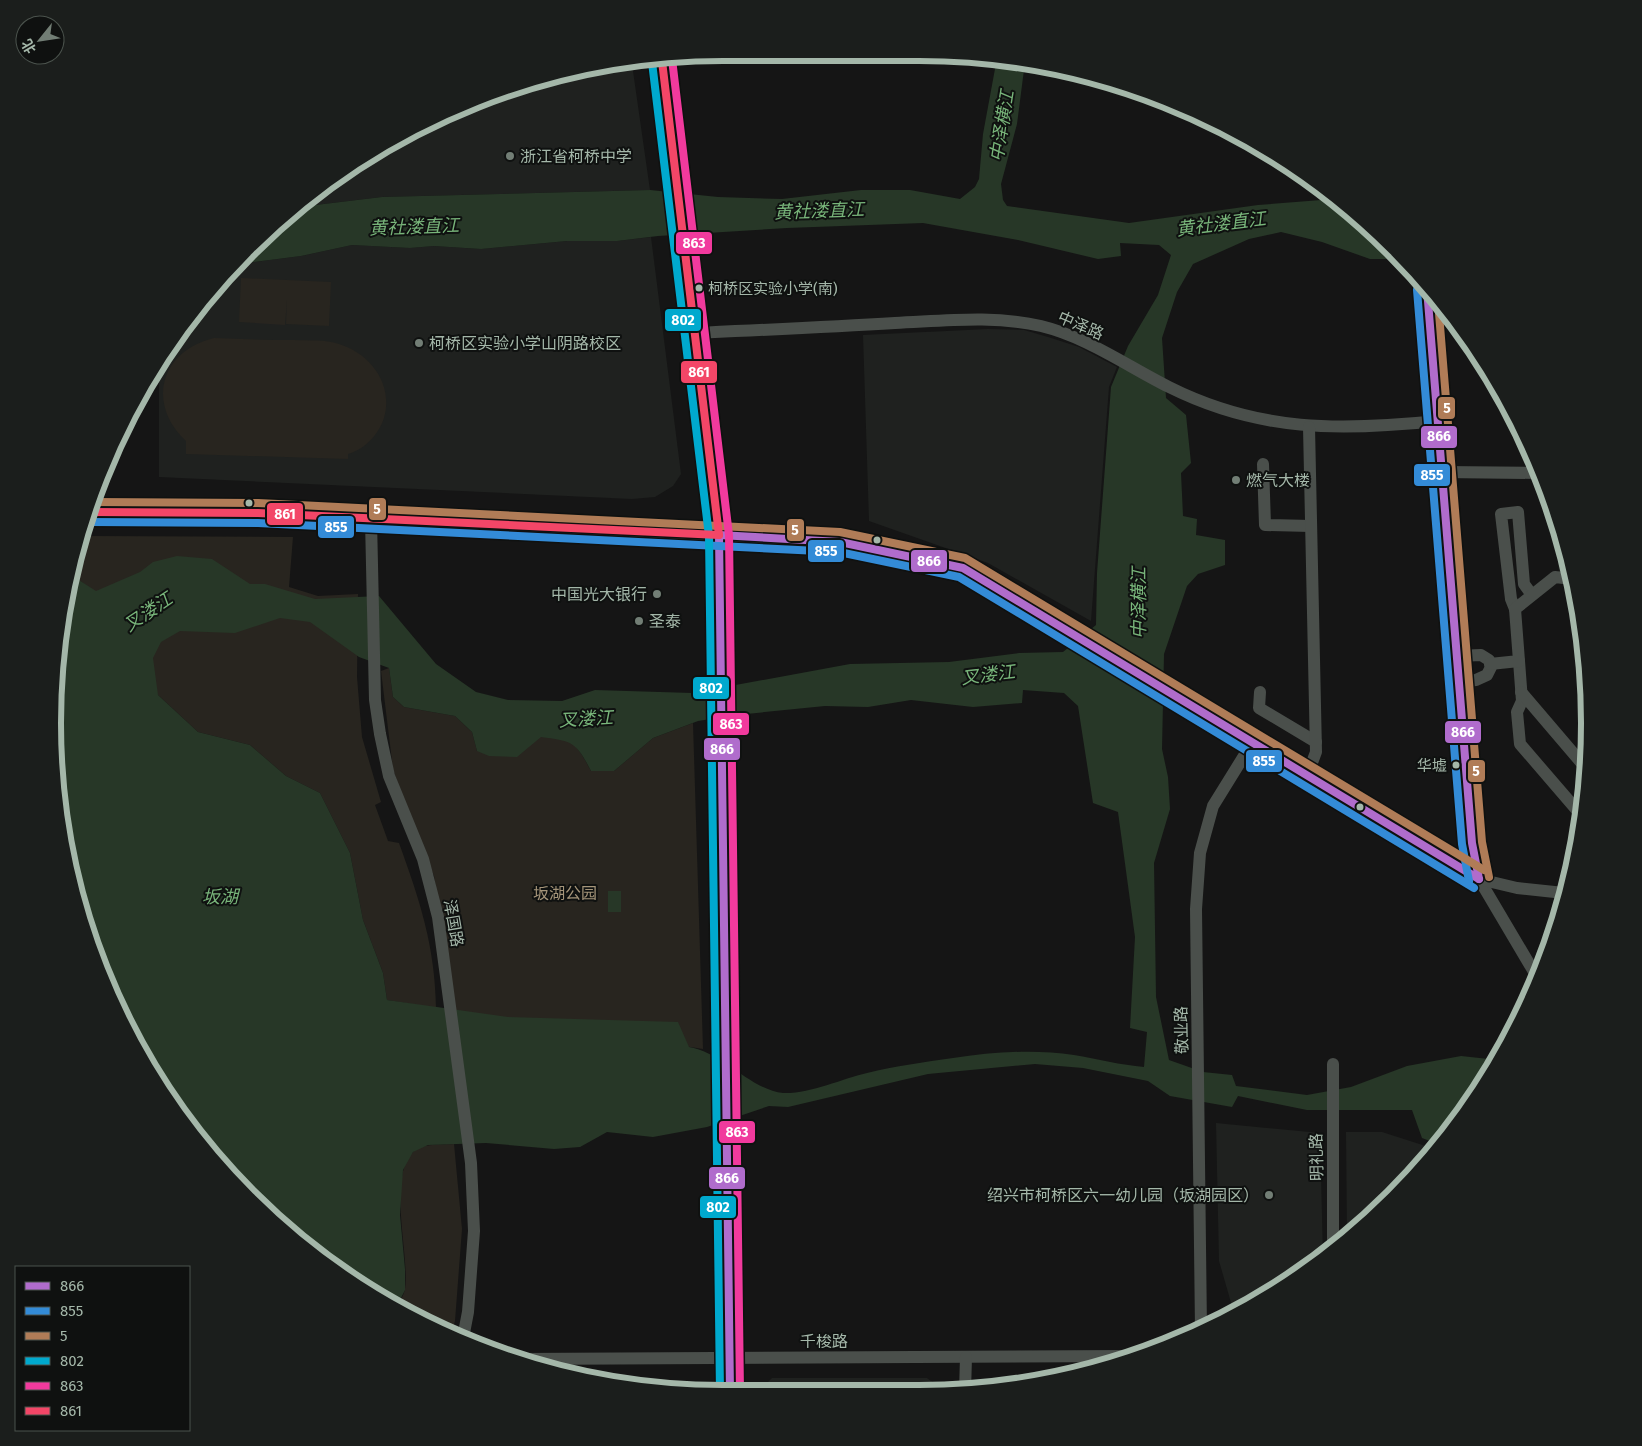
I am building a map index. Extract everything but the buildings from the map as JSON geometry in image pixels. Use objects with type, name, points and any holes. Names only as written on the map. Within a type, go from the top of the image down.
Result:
[{"type":"street","points":[[663,65],[687,255],[719,535],[730,1385]]},
{"type":"street","points":[[1428,300],[1472,844],[1479,879],[1533,969]]},
{"type":"street","name":"中泽路","points":[[696,333],[955,321],[1015,322],[1041,326],[1075,337],[1170,388],[1243,416],[1309,427],[1438,421]]},
{"type":"street","points":[[1307,776],[1316,752],[1309,427]]},
{"type":"street","points":[[1263,464],[1265,525],[1312,526]]},
{"type":"street","points":[[1442,472],[1532,474]]},
{"type":"street","points":[[95,512],[258,513],[840,542],[963,568],[1479,879],[1517,888],[1558,893]]},
{"type":"street","points":[[1532,595],[1524,584],[1518,512],[1501,514],[1511,599],[1515,609],[1522,701],[1517,712],[1520,744],[1575,808]]},
{"type":"street","name":"泽国路","points":[[371,520],[374,670],[377,716],[389,776],[423,859],[438,917],[471,1163],[474,1231],[468,1312],[464,1332]]},
{"type":"street","points":[[1515,609],[1555,577],[1564,578]]},
{"type":"street","points":[[1457,656],[1481,655],[1489,660],[1490,664],[1487,675],[1476,680],[1459,682]]},
{"type":"street","points":[[1490,664],[1519,661]]},
{"type":"street","points":[[1260,692],[1260,708],[1316,742]]},
{"type":"street","points":[[1521,692],[1579,760]]},
{"type":"street","name":"敬业路","points":[[1201,1322],[1196,908],[1200,853],[1213,806],[1252,743]]},
{"type":"street","name":"明礼路","points":[[1333,1064],[1334,1238]]},
{"type":"street","name":"千梭路","points":[[538,1358],[1111,1356]]},
{"type":"street","points":[[965,1383],[966,1357]]},
{"type":"shaded area","name":"浙江省柯桥中学","points":[[633,68],[650,190],[382,197],[311,206],[355,173],[430,129],[510,96],[594,74]]},
{"type":"shaded area","name":"柯桥区实验小学山阴路校区","points":[[651,237],[681,474],[673,486],[655,497],[632,499],[159,477],[159,378],[198,320],[248,263],[301,256],[352,245],[410,248],[434,246],[481,249],[567,241],[617,241]]},
{"type":"shaded area","points":[[988,329],[1024,330],[1048,337],[1079,347],[1117,367],[1109,387],[1091,621],[988,563],[869,521],[863,335]]},
{"type":"shaded area","points":[[1557,548],[1563,573],[1559,573]]},
{"type":"shaded area","name":"绍兴市柯桥区六一幼儿园（坂湖园区）","points":[[1216,1123],[1320,1133],[1323,1247],[1287,1273],[1232,1306],[1219,1261]]},
{"type":"shaded area","points":[[1346,1132],[1382,1132],[1427,1147],[1387,1191],[1347,1228]]},
{"type":"shaded area","points":[[772,1378],[927,1378],[935,1384],[919,1385],[765,1385]]},
{"type":"green space","points":[[241,278],[331,282],[329,326],[286,324],[287,299],[285,325],[239,322]]},
{"type":"green space","points":[[214,338],[323,341],[334,342],[350,348],[369,362],[381,380],[386,402],[385,414],[380,427],[367,444],[348,454],[348,459],[186,454],[186,441],[174,426],[166,411],[163,396],[165,381],[171,367],[181,354],[196,345]]},
{"type":"green space","points":[[89,536],[293,537],[289,587],[318,596],[358,594],[357,677],[362,737],[381,802],[375,805],[388,841],[399,843],[420,904],[433,964],[436,1008],[387,1000],[383,973],[363,920],[350,853],[320,793],[286,776],[250,745],[198,732],[158,695],[96,592],[77,579]]},
{"type":"green space","name":"坂湖公园","points":[[389,668],[393,697],[404,707],[455,716],[472,732],[477,751],[534,735],[557,736],[568,740],[575,746],[591,771],[614,771],[653,738],[693,723],[703,1049],[453,1010],[434,876],[406,808],[393,769],[381,671]]},
{"type":"green space","points":[[454,1144],[462,1229],[453,1327],[400,1301],[405,1289],[406,1275],[401,1218],[401,1180],[405,1164],[413,1152],[422,1147]]},
{"type":"green space","points":[[800,1383],[879,1385],[797,1385]]},
{"type":"water","points":[[996,66],[1024,70],[1017,124],[1001,184],[1003,200],[1007,206],[1129,223],[1258,205],[1324,200],[1355,225],[1391,259],[1370,259],[1322,242],[1281,232],[1249,239],[1193,264],[1177,292],[1162,338],[1166,398],[1186,415],[1191,463],[1181,473],[1183,516],[1197,519],[1196,535],[1225,540],[1225,565],[1198,574],[1187,586],[1164,654],[1162,749],[1168,777],[1170,809],[1154,863],[1156,997],[1169,1060],[1203,1072],[1232,1075],[1236,1086],[1307,1095],[1351,1087],[1407,1066],[1461,1056],[1489,1059],[1469,1091],[1431,1142],[1422,1138],[1412,1110],[1307,1110],[1238,1096],[1232,1107],[1170,1096],[1148,1081],[1083,1068],[1035,1064],[928,1074],[788,1107],[769,1106],[707,1127],[653,1137],[607,1132],[580,1147],[554,1149],[486,1143],[428,1145],[413,1152],[403,1170],[400,1215],[405,1290],[400,1300],[355,1273],[320,1248],[255,1191],[198,1126],[173,1091],[129,1016],[96,936],[74,852],[67,809],[61,723],[67,637],[78,579],[96,591],[140,572],[153,562],[177,556],[212,559],[250,584],[265,584],[315,599],[379,596],[436,664],[476,692],[508,700],[562,701],[595,690],[692,693],[850,664],[949,662],[1019,653],[1063,652],[1096,625],[1097,573],[1111,387],[1128,346],[1158,295],[1171,255],[1159,245],[1120,243],[1121,256],[1098,259],[1018,240],[923,223],[787,228],[658,236],[617,241],[567,241],[481,249],[434,246],[410,248],[352,245],[301,256],[248,263],[287,225],[311,206],[382,197],[650,190],[718,197],[782,199],[861,190],[910,190],[960,199],[975,187],[979,179],[983,134]],"holes":[[[280,618],[310,622],[359,657],[389,668],[393,697],[404,707],[455,716],[472,732],[477,751],[489,756],[517,757],[541,737],[552,738],[567,742],[577,749],[591,771],[614,771],[653,738],[698,721],[736,715],[825,706],[868,707],[911,700],[973,707],[1022,703],[1023,690],[1064,693],[1078,706],[1093,803],[1118,812],[1135,937],[1130,1028],[1147,1032],[1144,1067],[1059,1053],[998,1053],[899,1066],[815,1089],[783,1093],[759,1085],[713,1056],[689,1047],[678,1022],[508,1017],[387,1000],[383,973],[363,920],[350,853],[320,793],[286,776],[250,745],[198,732],[158,695],[153,658],[161,642],[180,631],[235,633]]]},
{"type":"water","points":[[608,891],[621,891],[621,912],[608,912]]},
{"type":"transit line","name":"863","points":[[673,64],[729,535],[740,1385]]},
{"type":"transit line","name":"861","points":[[662,65],[719,535]]},
{"type":"transit line","name":"802","points":[[652,66],[709,536],[720,1385]]},
{"type":"transit line","name":"855","points":[[1417,290],[1462,844],[1469,881]]},
{"type":"transit line","name":"866","points":[[1428,300],[1472,843],[1479,879]]},
{"type":"transit line","name":"5","points":[[1439,314],[1482,842],[1489,877]]},
{"type":"transit line","name":"5","points":[[99,502],[258,503],[840,532],[965,558],[1484,870]]},
{"type":"transit line","name":"861","points":[[95,512],[258,513],[719,535]]},
{"type":"transit line","name":"855","points":[[93,522],[258,523],[839,552],[959,577],[1474,888]]},
{"type":"transit line","name":"866","points":[[719,535],[730,1385]]},
{"type":"transit line","name":"866","points":[[719,535],[840,542],[963,568],[1479,879]]},
{"type":"place","name":"浙江省柯桥中学","points":[[510,156]]},
{"type":"place","name":"柯桥区实验小学(南)","points":[[699,288]]},
{"type":"place","name":"柯桥区实验小学山阴路校区","points":[[419,343]]},
{"type":"place","name":"燃气大楼","points":[[1236,480]]},
{"type":"place","name":"中国光大银行","points":[[657,594]]},
{"type":"place","name":"圣泰","points":[[639,621]]},
{"type":"place","name":"华墟","points":[[1456,765]]},
{"type":"place","name":"绍兴市柯桥区六一幼儿园（坂湖园区）","points":[[1269,1195]]},
{"type":"water label","name":"中泽横江","points":[[1002,126]]},
{"type":"water label","name":"黄社溇直江","points":[[819,211]]},
{"type":"water label","name":"黄社溇直江","points":[[1221,224]]},
{"type":"water label","name":"黄社溇直江","points":[[414,227]]},
{"type":"water label","name":"中泽横江","points":[[1139,603]]},
{"type":"water label","name":"叉溇江","points":[[148,612]]},
{"type":"water label","name":"叉溇江","points":[[988,675]]},
{"type":"water label","name":"叉溇江","points":[[586,719]]},
{"type":"water label","name":"坂湖","points":[[220,897]]}]
